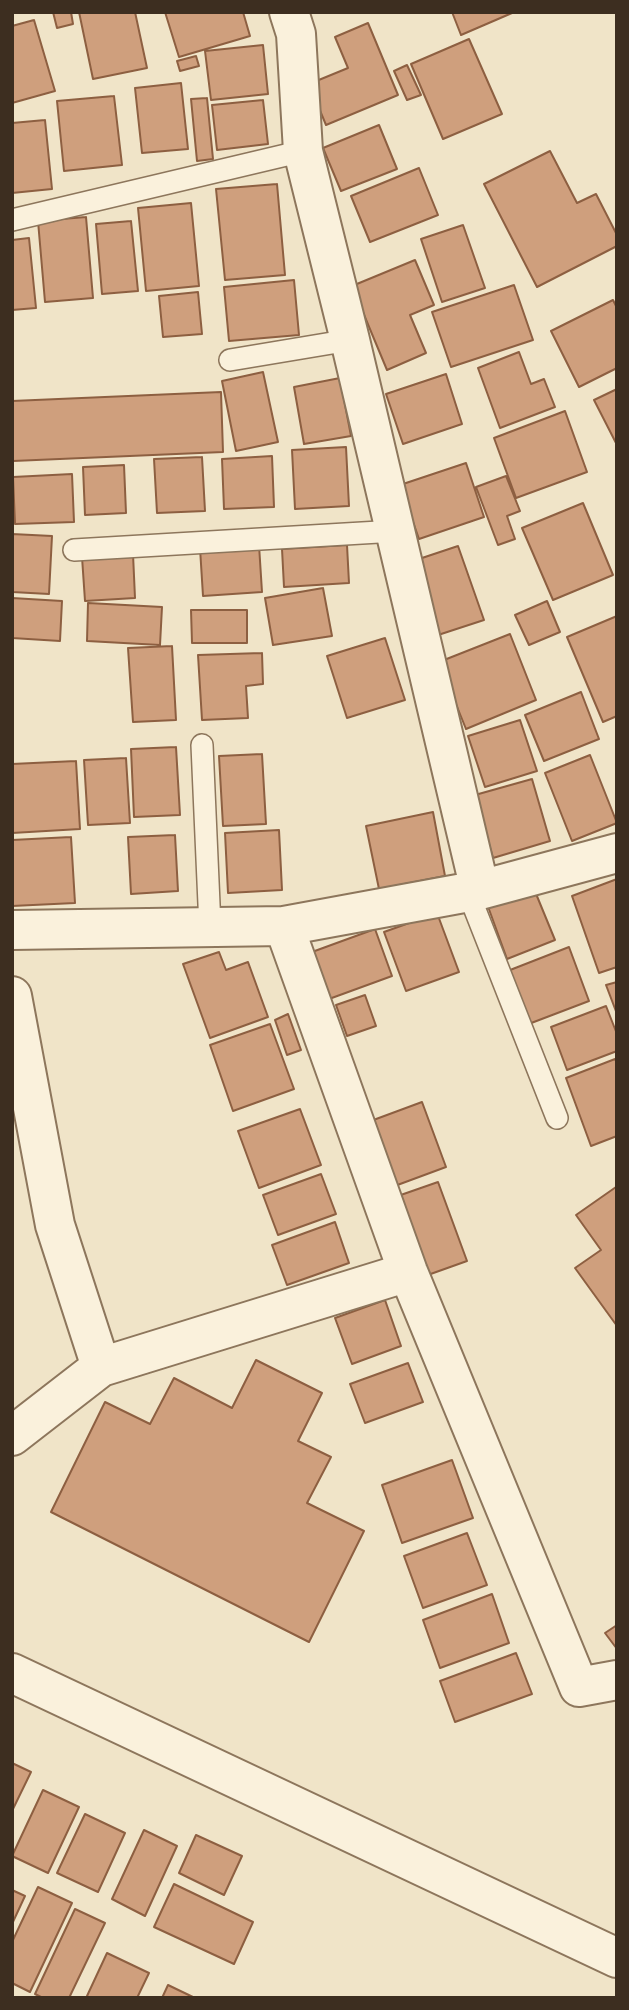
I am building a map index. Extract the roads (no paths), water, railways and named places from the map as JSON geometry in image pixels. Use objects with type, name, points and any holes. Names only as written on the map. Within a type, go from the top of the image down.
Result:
[{"type":"street","points":[[289,12],[296,34],[303,151],[396,531],[474,891]]},
{"type":"street","points":[[12,930],[284,926],[474,891],[617,853]]},
{"type":"street","points":[[284,926],[408,1272],[579,1687],[617,1680]]},
{"type":"street","points":[[12,996],[55,1225],[101,1367]]},
{"type":"street","points":[[12,1437],[101,1367],[408,1272]]},
{"type":"street","points":[[12,1674],[617,1958]]},
{"type":"lane","points":[[12,220],[303,151]]},
{"type":"lane","points":[[230,360],[350,340]]},
{"type":"lane","points":[[74,550],[396,531]]},
{"type":"lane","points":[[202,745],[210,927]]},
{"type":"lane","points":[[474,891],[556,1118]]}]
